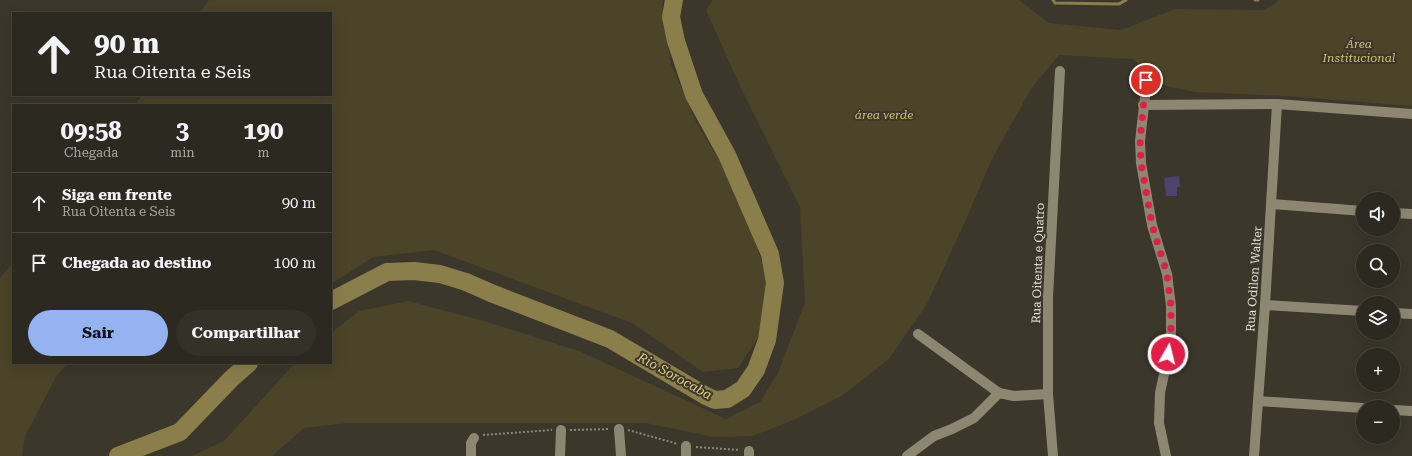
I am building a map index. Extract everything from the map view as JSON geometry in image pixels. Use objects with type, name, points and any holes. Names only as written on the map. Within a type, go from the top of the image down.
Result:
[{"type":"street","name":"Rua Oitenta e Quatro","points":[[1053,456],[1048,394],[1048,297],[1060,71]]},
{"type":"street","points":[[1146,80],[1140,140],[1141,163],[1152,225],[1167,274],[1171,306],[1171,341],[1160,393],[1160,423],[1166,456]]},
{"type":"street","points":[[1143,105],[1277,104],[1412,114]]},
{"type":"street","name":"Rua Odilon Walter","points":[[1254,456],[1272,204],[1277,104]]},
{"type":"street","points":[[1272,204],[1356,210]]},
{"type":"street","points":[[1400,213],[1412,214]]},
{"type":"street","points":[[1265,305],[1356,311]]},
{"type":"street","points":[[1400,313],[1412,314]]},
{"type":"street","points":[[918,334],[999,393],[1014,396],[1048,394]]},
{"type":"street","points":[[907,456],[934,436],[974,418],[999,393]]},
{"type":"street","points":[[1258,401],[1356,408]]},
{"type":"street","points":[[1400,410],[1412,411]]},
{"type":"street","points":[[619,429],[621,456]]},
{"type":"street","points":[[560,456],[561,430]]},
{"type":"street","points":[[471,456],[474,438]]},
{"type":"green space","points":[[209,0],[663,0],[662,5],[671,64],[696,122],[719,160],[746,214],[768,281],[758,338],[738,368],[703,372],[632,323],[434,250],[373,257],[332,283],[332,104],[136,104],[141,96],[332,96],[332,12],[201,12]]},
{"type":"green space","name":"área verde","points":[[713,0],[1019,0],[1049,23],[1121,30],[1175,9],[1265,10],[1279,0],[1412,0],[1412,106],[1286,96],[1195,92],[1162,85],[1133,59],[1059,55],[1031,89],[992,159],[927,304],[889,359],[843,395],[794,420],[752,436],[713,437],[646,423],[348,423],[304,428],[272,456],[192,456],[224,441],[294,364],[332,364],[332,332],[359,311],[408,301],[484,321],[579,351],[726,419],[760,402],[778,373],[805,302],[800,207],[740,86],[706,10]]},
{"type":"green space","points":[[12,264],[12,364],[67,364],[56,377],[25,436],[22,456],[0,456],[0,278]]},
{"type":"building","points":[[1179,176],[1180,187],[1177,187],[1177,196],[1166,196],[1164,178]]},
{"type":"waterway","name":"Rio Sorocaba","points":[[332,300],[387,272],[414,271],[440,274],[466,282],[610,339],[715,400],[727,399],[743,389],[756,370],[767,340],[775,283],[770,254],[727,155],[694,95],[676,41],[671,17],[674,0]]},
{"type":"waterway","points":[[1053,0],[1055,3],[1119,4],[1126,0]]},
{"type":"waterway","name":"Rio Sorocaba","points":[[118,456],[180,432],[231,379],[248,364]]},
{"type":"route","points":[[1146,80],[1140,140],[1141,163],[1152,225],[1167,274],[1171,306],[1171,341],[1168,354]]},
{"type":"park label","name":"Área Institucional","points":[[1359,51]]}]
